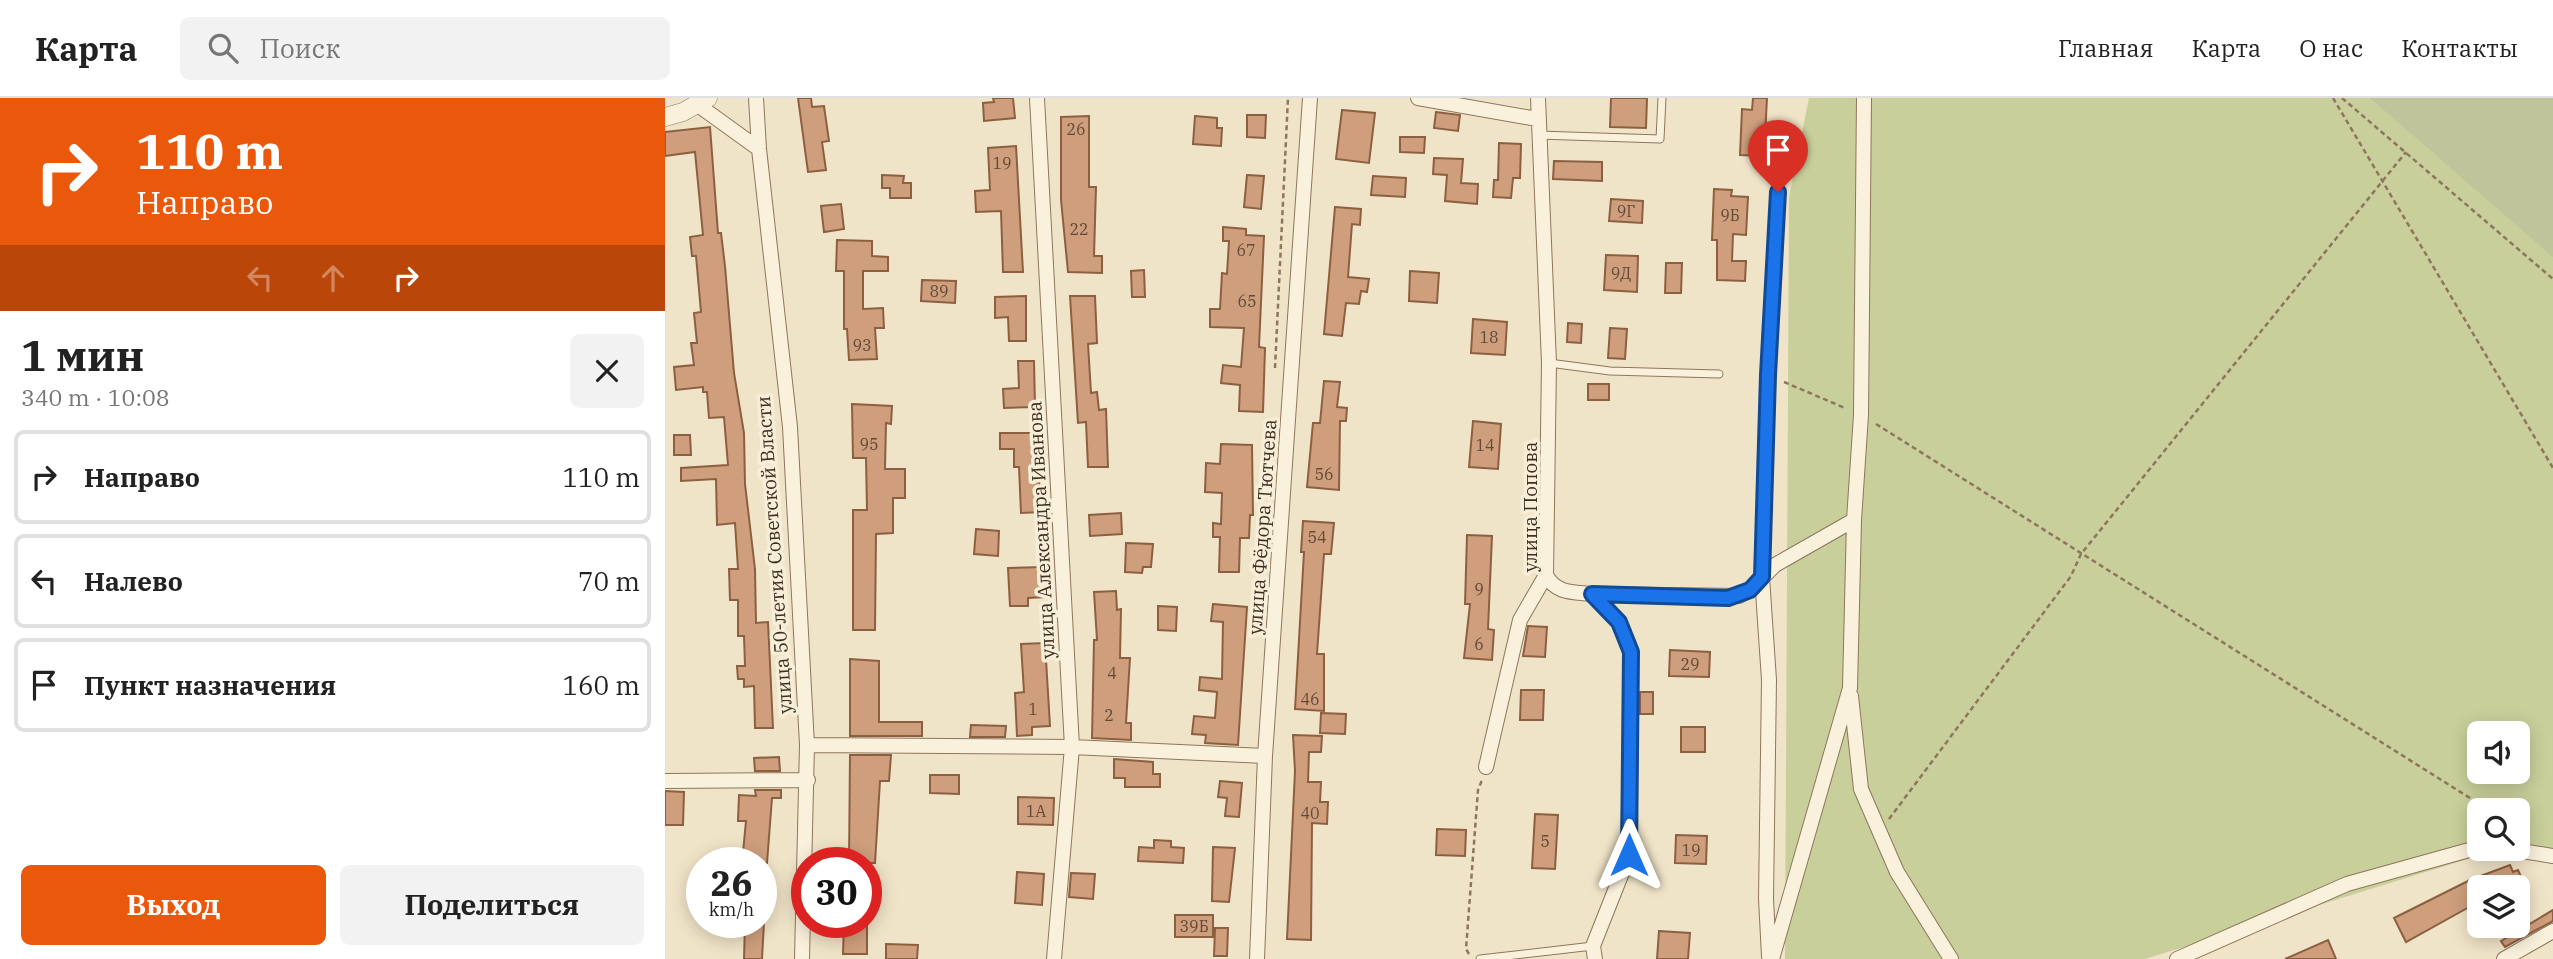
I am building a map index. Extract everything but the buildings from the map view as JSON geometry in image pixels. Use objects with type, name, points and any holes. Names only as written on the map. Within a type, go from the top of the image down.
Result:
[{"type":"street","name":"улица 50-летия Советской Власти","points":[[756,98],[759,149],[790,427],[809,780],[802,959]]},
{"type":"street","name":"улица Александра Иванова","points":[[1037,98],[1072,747],[1054,959]]},
{"type":"street","name":"улица Фёдора Тютчева","points":[[1257,959],[1265,756],[1310,98]]},
{"type":"street","points":[[1418,98],[1537,119]]},
{"type":"street","name":"улица Попова","points":[[1538,98],[1549,363],[1546,575],[1552,585],[1560,591],[1592,594],[1728,598],[1750,590],[1775,565],[1854,520]]},
{"type":"street","points":[[1864,98],[1861,415],[1854,520],[1850,688],[1861,789],[1897,872],[1951,959]]},
{"type":"street","points":[[665,117],[703,101],[759,149]]},
{"type":"street","points":[[1770,959],[1766,899],[1769,680],[1762,577],[1768,375],[1778,192]]},
{"type":"street","points":[[1486,767],[1520,620],[1546,575]]},
{"type":"street","points":[[1592,594],[1619,622],[1631,652],[1629,855],[1594,953]]},
{"type":"street","points":[[1770,959],[1850,688]]},
{"type":"street","points":[[807,745],[1072,747],[1265,756]]},
{"type":"street","points":[[665,781],[809,780]]},
{"type":"street","points":[[2177,959],[2347,884],[2467,851]]},
{"type":"street","points":[[2530,852],[2553,856]]},
{"type":"street","points":[[2504,959],[2553,931]]},
{"type":"lane","points":[[1538,135],[1660,139],[1662,98]]},
{"type":"lane","points":[[1549,363],[1610,371],[1719,374]]},
{"type":"lane","points":[[1480,959],[1594,953]]},
{"type":"path","points":[[2333,98],[2553,468]]},
{"type":"path","points":[[2342,98],[2553,279]]},
{"type":"path","points":[[1879,832],[2071,576],[2081,554],[2406,152]]},
{"type":"path","points":[[1768,375],[1861,415],[2470,798]]},
{"type":"path","points":[[1472,959],[1467,949],[1469,906],[1478,790],[1486,767]]},
{"type":"green space","points":[[1809,98],[2553,98],[2553,850],[2530,846],[2530,798],[2467,798],[2467,859],[2145,959],[1785,959],[1789,197]]},
{"type":"green space","points":[[2370,98],[2553,98],[2553,257]]},
{"type":"route","points":[[1629,855],[1631,652],[1627,636],[1619,622],[1592,594],[1728,598],[1750,590],[1762,577],[1768,375],[1778,192]]}]
